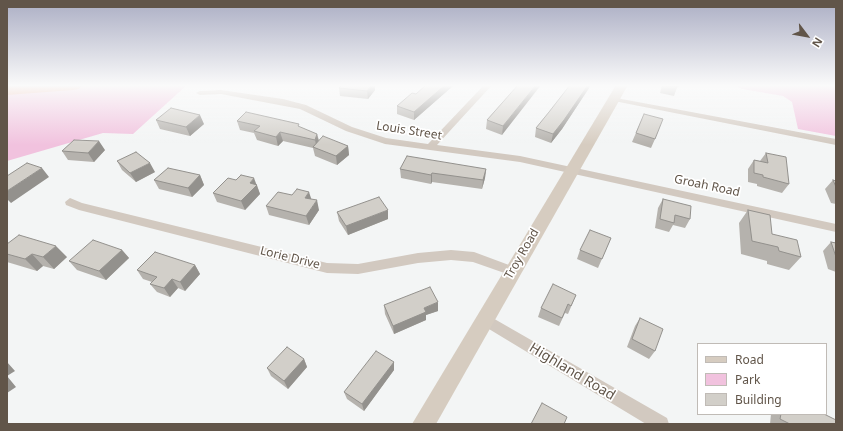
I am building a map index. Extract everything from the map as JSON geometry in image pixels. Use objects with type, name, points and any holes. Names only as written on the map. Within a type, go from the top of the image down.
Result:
[{"type":"street","name":"Louis Street","points":[[295,105],[303,107],[366,135],[403,144],[520,158],[572,170]]},
{"type":"street","points":[[430,147],[469,105]]},
{"type":"street","name":"Troy Road","points":[[423,424],[610,105]]},
{"type":"street","points":[[675,105],[836,142]]},
{"type":"street","name":"Groah Road","points":[[572,170],[836,228]]},
{"type":"street","name":"Lorie Drive","points":[[70,202],[79,206],[327,268],[358,269],[418,258],[452,255],[474,257],[513,271]]},
{"type":"street","name":"Highland Road","points":[[484,319],[661,424]]},
{"type":"green space","points":[[7,105],[165,105],[133,134],[103,133],[7,161]]},
{"type":"green space","points":[[793,105],[836,105],[836,136],[798,129]]},
{"type":"building","points":[[398,105],[422,105],[414,112],[397,106]]},
{"type":"building","points":[[500,105],[520,105],[503,126],[487,120]]},
{"type":"building","points":[[554,105],[574,105],[553,134],[536,128]]},
{"type":"building","points":[[171,108],[200,115],[186,127],[156,120]]},
{"type":"building","points":[[246,112],[299,124],[298,126],[317,134],[315,140],[280,132],[276,137],[254,131],[260,126],[237,121]]},
{"type":"building","points":[[644,114],[663,119],[655,139],[636,133]]},
{"type":"building","points":[[323,136],[348,146],[336,156],[313,147]]},
{"type":"building","points":[[74,140],[99,141],[88,153],[62,151]]},
{"type":"building","points":[[136,152],[150,163],[130,173],[117,161]]},
{"type":"building","points":[[766,153],[786,157],[789,184],[754,173],[754,160],[768,163]]},
{"type":"building","points":[[407,156],[486,169],[483,180],[432,173],[431,175],[400,169]]},
{"type":"building","points":[[27,163],[42,168],[7,191],[7,176]]},
{"type":"building","points":[[168,168],[200,175],[188,188],[154,180]]},
{"type":"building","points":[[241,175],[254,178],[250,183],[257,185],[241,201],[213,193],[228,178],[236,180]]},
{"type":"building","points":[[297,189],[309,192],[305,198],[317,200],[306,216],[266,206],[278,192],[292,195]]},
{"type":"building","points":[[379,197],[388,210],[346,226],[337,212]]},
{"type":"building","points":[[663,199],[691,206],[690,219],[675,215],[674,223],[660,219]]},
{"type":"building","points":[[748,210],[770,215],[772,234],[797,240],[801,257],[779,251],[778,247],[752,241]]},
{"type":"building","points":[[590,230],[611,238],[602,259],[580,250]]},
{"type":"building","points":[[19,235],[56,246],[43,257],[32,254],[25,259],[7,254],[7,244]]},
{"type":"building","points":[[93,240],[122,250],[99,271],[69,261]]},
{"type":"building","points":[[831,242],[836,243],[836,257]]},
{"type":"building","points":[[155,252],[195,265],[180,282],[172,279],[164,288],[150,284],[157,277],[137,270]]},
{"type":"building","points":[[553,284],[576,295],[571,306],[568,304],[562,318],[541,308]]},
{"type":"building","points":[[430,287],[438,302],[424,308],[426,312],[393,326],[384,305]]},
{"type":"building","points":[[640,318],[663,329],[655,351],[632,339]]},
{"type":"building","points":[[287,347],[304,359],[284,381],[267,368]]},
{"type":"building","points":[[376,351],[394,362],[362,404],[344,392]]},
{"type":"building","points":[[542,403],[567,417],[564,424],[531,424]]},
{"type":"building","points":[[781,415],[826,415],[836,420],[836,424],[790,424],[780,419]]}]
